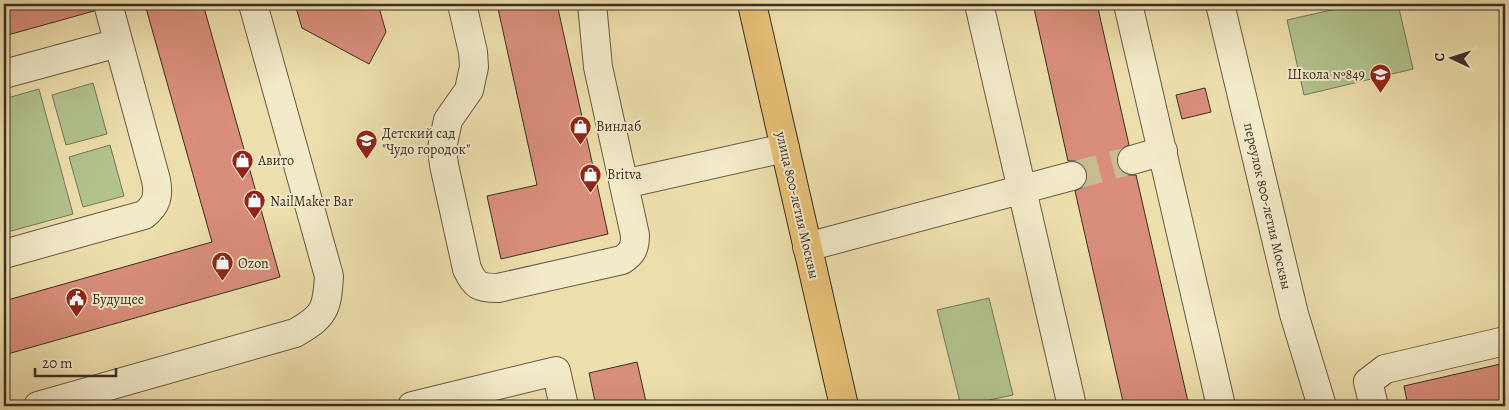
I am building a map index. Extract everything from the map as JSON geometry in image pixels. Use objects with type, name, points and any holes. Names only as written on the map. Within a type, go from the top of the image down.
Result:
[{"type":"main road","name":"улица 800-летия Москвы","points":[[752,4],[844,406]]},
{"type":"street","points":[[4,254],[144,215],[156,201],[158,191],[156,180],[108,4]]},
{"type":"street","points":[[38,406],[295,333],[312,323],[327,302],[329,276],[253,4]]},
{"type":"street","points":[[462,4],[473,52],[474,67],[469,90],[448,120],[442,148],[444,166],[467,269],[473,282],[484,288],[498,288],[622,260],[630,255],[635,247],[635,235],[598,67],[592,4]]},
{"type":"street","points":[[979,4],[1072,406]]},
{"type":"street","points":[[1128,4],[1222,406]]},
{"type":"street","name":"переулок 800-летия Москвы","points":[[1220,4],[1294,314],[1322,406]]},
{"type":"street","points":[[4,74],[118,43]]},
{"type":"street","points":[[624,184],[785,148]]},
{"type":"street","points":[[1132,160],[1163,151]]},
{"type":"street","points":[[807,247],[1072,176]]},
{"type":"street","points":[[1374,406],[1368,382],[1385,369],[1505,341]]},
{"type":"street","points":[[412,406],[556,372],[564,406]]},
{"type":"green space","points":[[1358,4],[1398,4],[1413,69],[1304,95],[1287,20]]},
{"type":"green space","points":[[93,83],[107,134],[66,145],[52,95]]},
{"type":"green space","points":[[39,89],[73,214],[4,233],[4,99]]},
{"type":"green space","points":[[110,145],[124,196],[83,207],[69,157]]},
{"type":"green space","points":[[989,298],[1013,395],[961,406],[937,310]]},
{"type":"building","points":[[4,4],[93,4],[94,11],[4,36]]},
{"type":"building","points":[[161,4],[203,4],[280,277],[4,355],[4,301],[212,242],[146,8]]},
{"type":"building","points":[[295,4],[378,4],[386,32],[369,64],[302,28]]},
{"type":"building","points":[[497,4],[557,4],[608,234],[501,259],[487,196],[537,185]]},
{"type":"building","points":[[1033,4],[1097,4],[1129,145],[1120,150],[1117,156],[1117,164],[1122,172],[1128,175],[1136,175],[1189,406],[1124,406],[1075,191],[1083,187],[1087,180],[1087,172],[1083,165],[1076,161],[1068,161]]},
{"type":"building","points":[[1205,88],[1211,112],[1182,119],[1176,95]]},
{"type":"building","points":[[637,362],[647,406],[596,406],[589,373]]},
{"type":"building","points":[[1505,363],[1505,406],[1408,406],[1404,386]]},
{"type":"tunnel","points":[[1072,176],[1132,160]]},
{"type":"place","name":"Школа №849","points":[[1381,93]]},
{"type":"place","name":"Винлаб","points":[[580,145]]},
{"type":"place","name":"Детский сад \"Чудо городок\"","points":[[366,160]]},
{"type":"place","name":"Авито","points":[[242,179]]},
{"type":"place","name":"Britva","points":[[591,193]]},
{"type":"place","name":"NailMaker Bar","points":[[254,220]]},
{"type":"place","name":"Ozon","points":[[222,282]]},
{"type":"place","name":"Будущее","points":[[76,318]]}]
